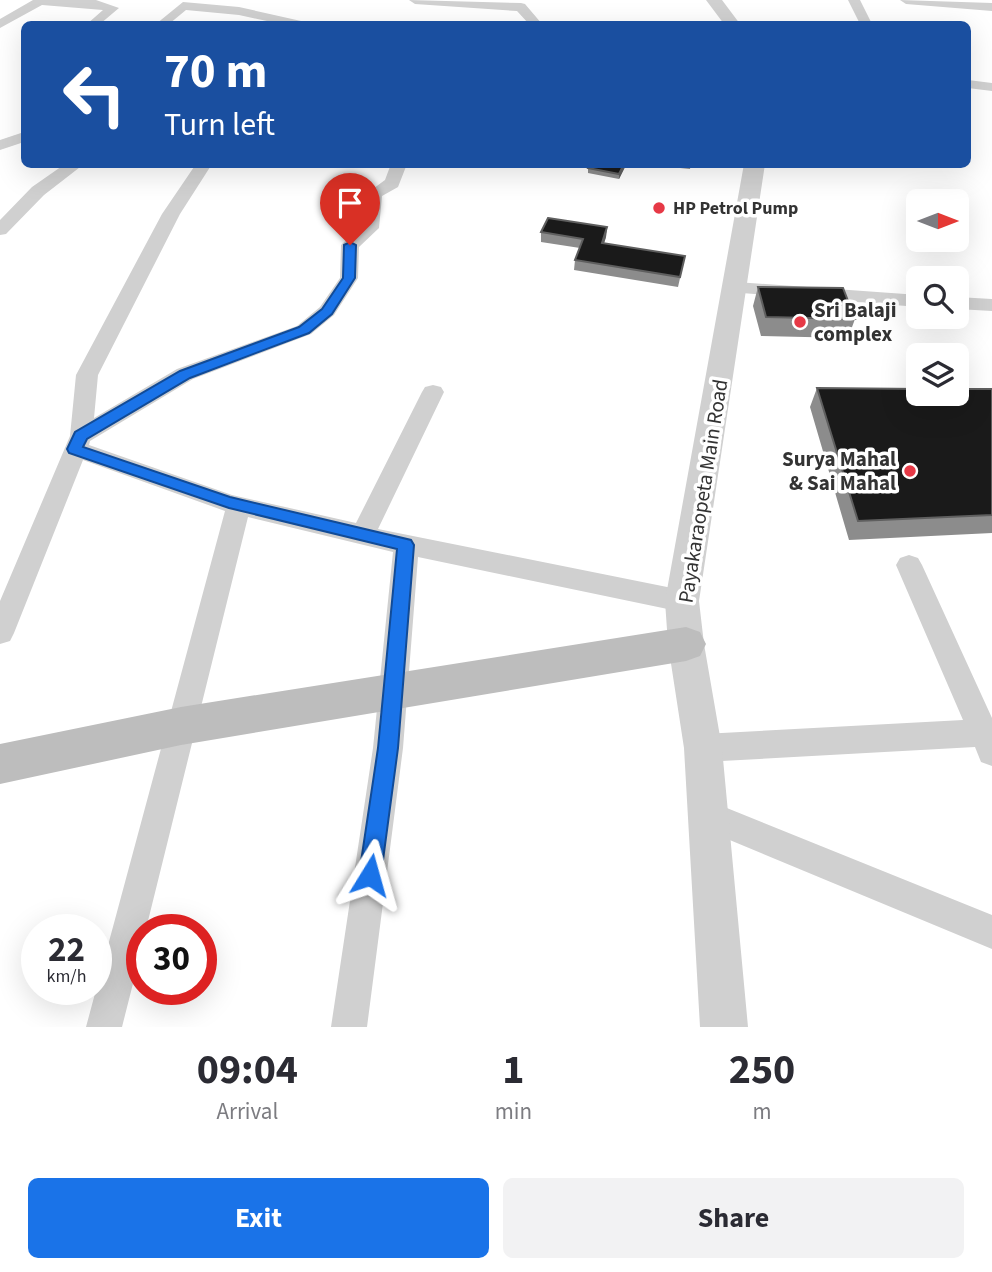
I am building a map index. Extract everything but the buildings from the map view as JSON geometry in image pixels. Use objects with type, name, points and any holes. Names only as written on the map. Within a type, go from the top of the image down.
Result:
[{"type":"main road","points":[[0,764],[181,726],[686,644]]},
{"type":"street","points":[[32,0],[88,2],[113,8],[97,21]]},
{"type":"street","points":[[415,0],[521,7],[533,21]]},
{"type":"street","points":[[714,0],[730,21]]},
{"type":"street","points":[[853,0],[864,21]]},
{"type":"street","points":[[906,0],[992,6]]},
{"type":"street","points":[[0,24],[40,1]]},
{"type":"street","points":[[166,21],[183,6],[239,11],[251,20]]},
{"type":"street","points":[[0,145],[21,138]]},
{"type":"street","points":[[0,230],[37,191],[70,168]]},
{"type":"street","points":[[0,633],[78,442],[86,374],[171,214],[201,168]]},
{"type":"street","points":[[78,442],[185,374],[304,330],[327,311],[349,278],[350,245],[370,229],[374,194],[392,183],[398,168]]},
{"type":"street","name":"Payakaraopeta Main Road","points":[[724,1027],[704,748],[686,644],[682,601],[754,168]]},
{"type":"street","points":[[736,288],[906,300]]},
{"type":"street","points":[[969,304],[992,305]]},
{"type":"street","points":[[363,534],[433,391]]},
{"type":"street","points":[[78,442],[239,505],[406,545],[682,601]]},
{"type":"street","points":[[104,1027],[239,505]]},
{"type":"street","points":[[349,1027],[388,748],[391,690],[406,545]]},
{"type":"street","points":[[704,748],[989,739],[909,565]]},
{"type":"street","points":[[707,816],[992,932]]},
{"type":"place","name":"HP Petrol Pump","points":[[659,208]]},
{"type":"place","name":"Sri Balaji complex","points":[[800,322]]},
{"type":"place","name":"Surya Mahal & Sai Mahal","points":[[910,471]]},
{"type":"route","points":[[350,245],[349,278],[327,311],[304,330],[185,374],[81,436],[75,449],[229,503],[406,545],[391,690],[388,748],[370,875]]}]
